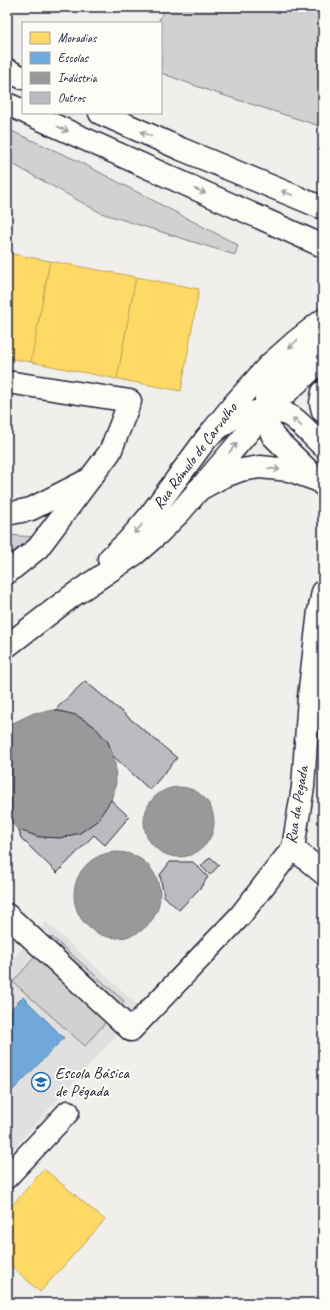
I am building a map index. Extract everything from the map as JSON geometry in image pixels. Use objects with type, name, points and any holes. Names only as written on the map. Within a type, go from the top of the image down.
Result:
[{"type":"main road","points":[[7,70],[22,78]]},
{"type":"main road","points":[[7,104],[22,111]]},
{"type":"main road","points":[[30,114],[322,246]]},
{"type":"main road","points":[[102,114],[188,152],[323,208]]},
{"type":"main road","name":"Rua Rómulo de Carvalho","points":[[72,596],[128,541],[148,518],[206,439],[235,403],[269,365],[323,320]]},
{"type":"main road","points":[[321,483],[274,436],[268,425],[266,398],[272,385],[285,371],[323,337]]},
{"type":"main road","name":"Rua Rómulo de Carvalho","points":[[7,646],[72,596],[136,553],[160,533],[266,411],[323,359]]},
{"type":"main road","points":[[7,382],[130,401],[110,452],[38,548],[7,574]]},
{"type":"main road","points":[[323,392],[321,403],[323,411]]},
{"type":"main road","points":[[206,439],[230,420],[247,413],[266,411],[280,412],[291,416],[323,446]]},
{"type":"main road","points":[[198,490],[222,477],[241,470],[260,467],[290,470],[321,483]]},
{"type":"main road","points":[[7,514],[31,509],[89,480]]},
{"type":"main road","name":"Rua da Pegada","points":[[8,919],[131,1030],[240,916],[293,848],[303,787],[309,697],[319,611],[323,592]]},
{"type":"main road","points":[[293,848],[323,873]]},
{"type":"main road","points":[[7,1177],[68,1112]]},
{"type":"shaded area","points":[[165,7],[286,7],[296,9],[323,9],[323,127],[210,91],[162,73],[162,22],[158,22]]},
{"type":"shaded area","points":[[7,129],[76,160],[238,245],[235,255],[101,213],[7,161]]},
{"type":"shaded area","points":[[7,535],[34,537],[7,556]]},
{"type":"shaded area","name":"Escola Básica de Pégada","points":[[46,922],[141,1008],[7,1156],[7,965]]},
{"type":"shaded area","points":[[52,937],[124,1001],[85,1046],[13,982]]},
{"type":"building: Moradias","points":[[7,253],[50,261],[31,362],[7,358]]},
{"type":"building: Moradias","points":[[50,261],[136,277],[117,379],[31,362]]},
{"type":"building: Moradias","points":[[136,277],[199,289],[181,391],[117,379]]},
{"type":"building: Moradias","points":[[44,1169],[105,1220],[40,1292],[7,1262],[7,1211]]},
{"type":"building: Escolas","points":[[23,997],[64,1038],[7,1096],[7,1013]]},
{"type":"building: Indústria","points":[[55,710],[76,715],[94,726],[108,742],[115,762],[116,783],[110,804],[97,821],[80,833],[60,838],[39,837],[19,830],[7,819],[7,730],[15,722],[34,713]]},
{"type":"building: Indústria","points":[[179,787],[192,790],[204,797],[211,809],[214,822],[211,835],[204,847],[192,854],[179,857],[166,854],[154,847],[147,835],[144,822],[147,809],[154,797],[166,790]]},
{"type":"building: Indústria","points":[[109,852],[125,852],[134,855],[148,864],[157,878],[160,887],[160,903],[157,912],[148,926],[134,935],[125,938],[109,938],[93,931],[86,926],[81,919],[74,903],[74,887],[81,871],[86,864],[93,859]]},
{"type":"building: Outros","points":[[85,681],[177,758],[150,790],[113,756],[108,742],[94,726],[76,715],[55,710]]},
{"type":"building: Outros","points":[[111,800],[129,817],[105,845],[94,835],[57,873],[21,838],[19,830],[39,837],[60,838],[80,833],[97,821]]},
{"type":"building: Outros","points":[[210,857],[219,865],[210,875],[201,866]]},
{"type":"building: Outros","points":[[170,862],[193,862],[208,877],[201,887],[179,910],[164,896],[160,875]]},
{"type":"place","name":"Escola Básica de Pégada","points":[[41,1082]]}]
